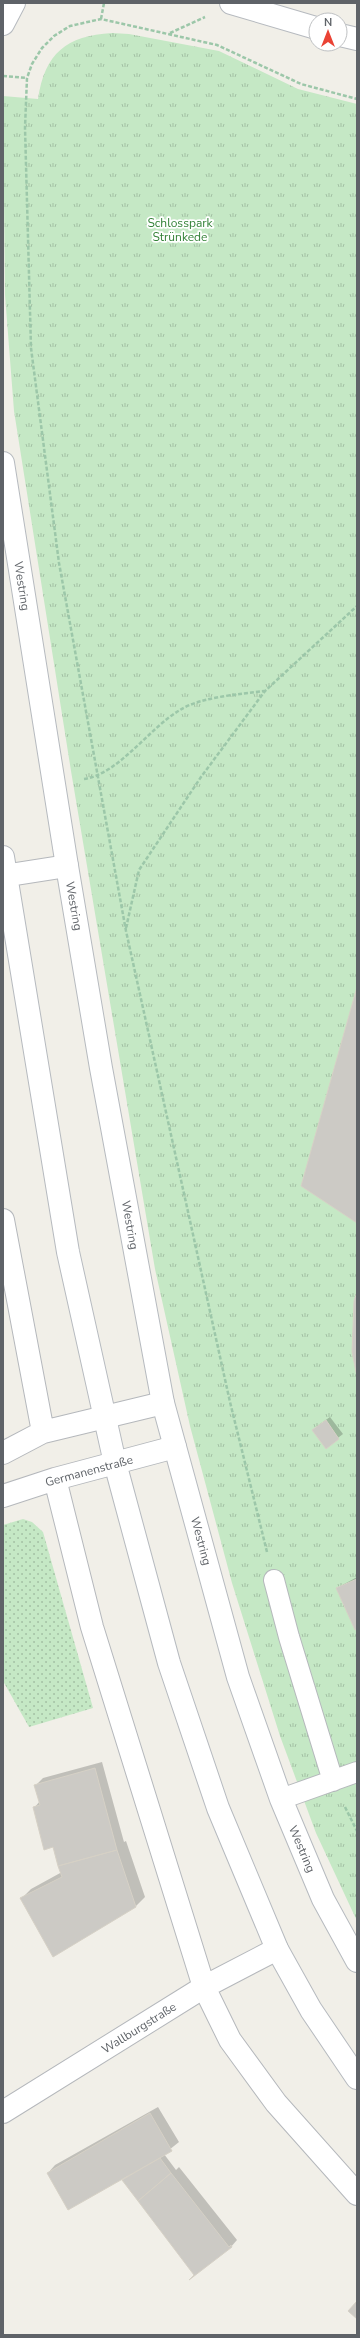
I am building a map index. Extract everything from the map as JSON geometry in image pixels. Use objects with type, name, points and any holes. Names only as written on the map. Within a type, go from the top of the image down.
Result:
[{"type":"main road","points":[[3,7],[13,3]]},
{"type":"main road","points":[[3,24],[13,3]]},
{"type":"main road","points":[[233,3],[308,26]]},
{"type":"main road","name":"Westring","points":[[3,463],[67,866],[101,1068],[163,1403],[238,1677],[281,1799],[323,1899],[357,1961]]},
{"type":"main road","points":[[67,866],[4,869],[68,1252],[115,1463],[171,1670],[218,1808],[277,1948],[311,2010],[357,2078]]},
{"type":"main road","points":[[3,1220],[43,1432]]},
{"type":"main road","points":[[3,1453],[43,1432],[163,1403]]},
{"type":"main road","name":"Germanenstraße","points":[[3,1496],[55,1479],[175,1447]]},
{"type":"main road","points":[[55,1479],[92,1627],[204,1987],[230,2040],[276,2103],[357,2194]]},
{"type":"main road","name":"Wallburgstraße","points":[[3,2112],[204,1987],[277,1948]]},
{"type":"lane","points":[[274,1580],[289,1637],[333,1781]]},
{"type":"lane","points":[[281,1799],[357,1772]]},
{"type":"path","points":[[101,19],[104,3]]},
{"type":"path","points":[[169,33],[233,3]]},
{"type":"path","points":[[274,1580],[230,1402],[126,931],[59,563],[32,348],[25,128],[27,78],[32,64],[42,48],[54,36],[70,26],[101,19],[169,33],[217,45],[301,84],[357,99]]},
{"type":"path","points":[[3,76],[27,78]]},
{"type":"path","points":[[126,931],[139,870],[201,777],[265,691],[357,606]]},
{"type":"path","points":[[97,777],[133,749],[155,727],[182,708],[221,697],[265,691]]},
{"type":"green space","name":"Schlosspark Strünkede","points":[[112,33],[129,34],[219,51],[298,89],[357,104],[357,1921],[316,1833],[280,1736],[232,1583],[190,1426],[155,1269],[71,771],[14,411],[5,295],[3,96],[38,99],[41,83],[46,70],[52,59],[60,50],[70,43],[82,38]]},
{"type":"green space","points":[[23,1519],[32,1522],[43,1532],[93,1708],[29,1727],[3,1681],[3,1525]]},
{"type":"building","points":[[357,987],[357,1223],[301,1186]]},
{"type":"building","points":[[357,1292],[357,1377],[352,1352],[354,1301]]},
{"type":"building","points":[[326,1420],[339,1439],[326,1449],[312,1430]]},
{"type":"building","points":[[357,1579],[357,1629],[355,1630],[336,1588]]},
{"type":"building","points":[[95,1768],[117,1850],[58,1866],[53,1847],[44,1850],[33,1807],[40,1805],[34,1785]]},
{"type":"building","points":[[117,1850],[136,1907],[53,1957],[20,1898],[62,1877],[58,1866]]},
{"type":"building","points":[[150,2113],[172,2151],[68,2210],[47,2173]]},
{"type":"building","points":[[160,2158],[171,2173],[138,2201],[122,2180]]},
{"type":"building","points":[[171,2173],[229,2247],[231,2245],[232,2247],[189,2280],[194,2275],[138,2201]]},
{"type":"building","points":[[357,2301],[357,2319],[348,2311]]}]
